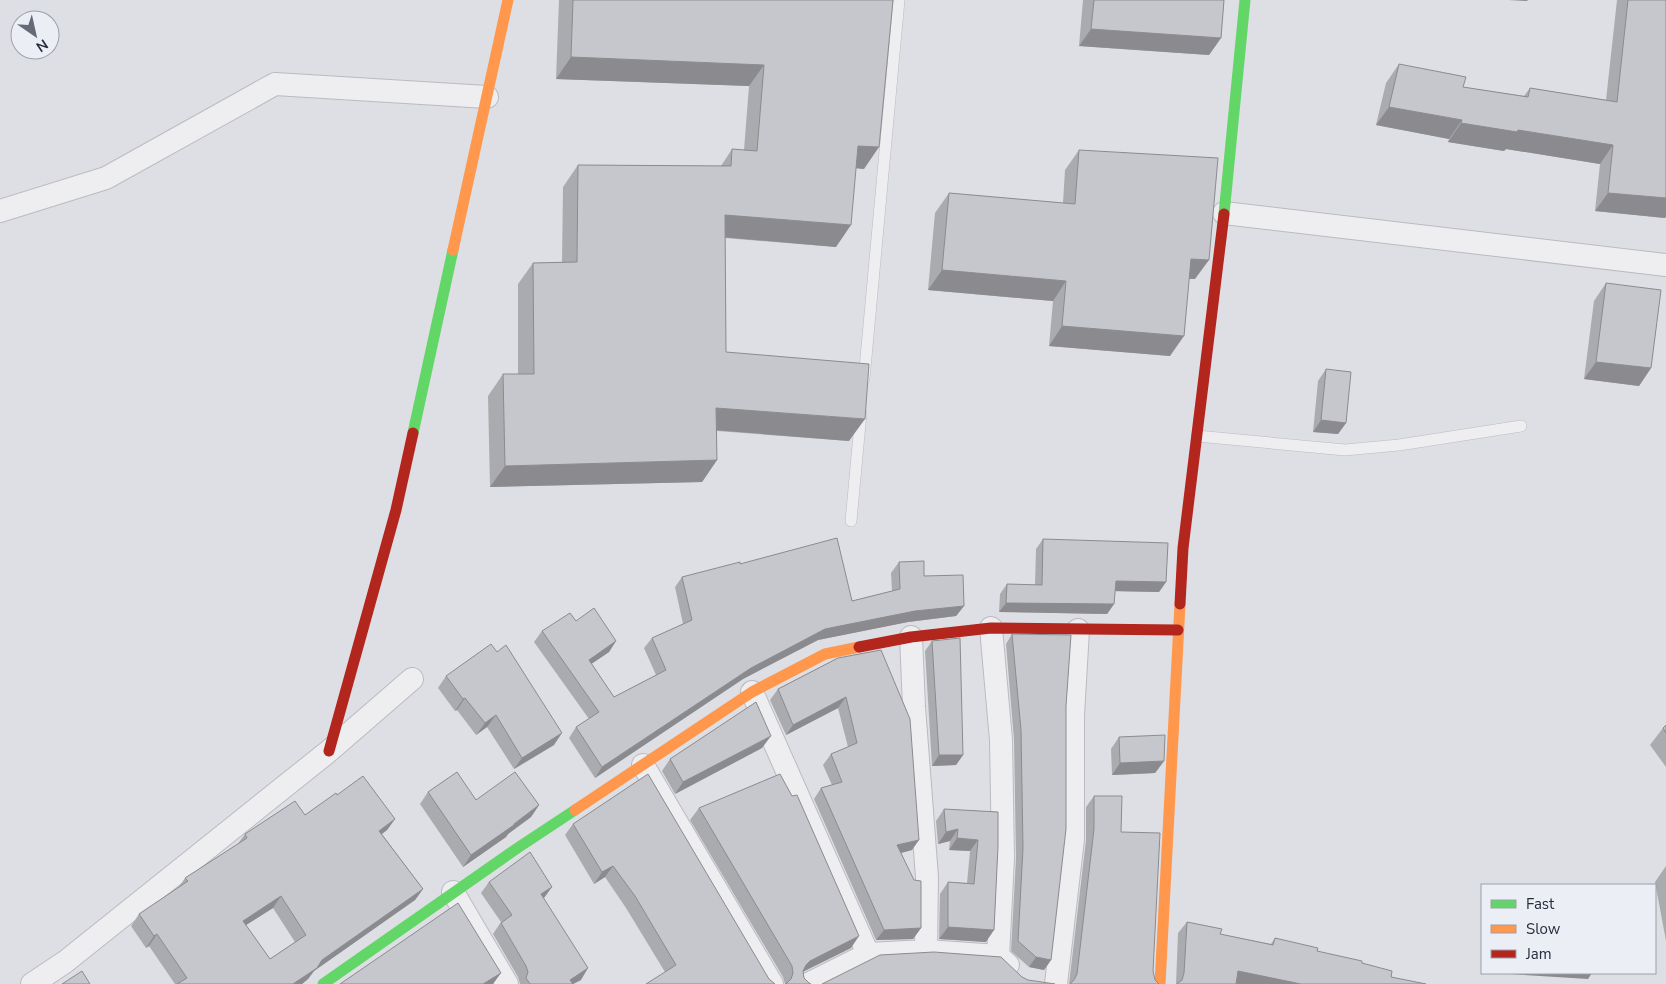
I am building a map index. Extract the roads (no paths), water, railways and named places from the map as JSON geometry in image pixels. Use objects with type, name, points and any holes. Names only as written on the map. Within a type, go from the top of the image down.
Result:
[{"type":"street","points":[[329,751],[396,510],[508,0]]},
{"type":"street","points":[[1160,984],[1183,548],[1224,213],[1245,0]]},
{"type":"street","points":[[0,211],[106,178],[275,84],[487,97]]},
{"type":"street","points":[[1224,213],[1666,264]]},
{"type":"street","points":[[324,984],[453,892],[752,692],[825,654],[911,637],[991,628],[1178,630]]},
{"type":"street","points":[[991,628],[1001,740],[1003,858],[998,956]]},
{"type":"street","points":[[1056,984],[1073,838],[1073,715],[1078,630]]},
{"type":"street","points":[[911,637],[914,708],[927,877],[926,951]]},
{"type":"street","points":[[32,984],[65,962],[329,751],[412,679]]},
{"type":"street","points":[[752,692],[868,954]]},
{"type":"street","points":[[643,764],[772,984]]},
{"type":"street","points":[[453,892],[507,984]]},
{"type":"street","points":[[808,984],[868,954],[926,951],[998,956],[1035,981]]},
{"type":"lane","points":[[850,522],[899,0]]},
{"type":"lane","points":[[1197,436],[1345,450],[1399,445],[1520,426]]}]
